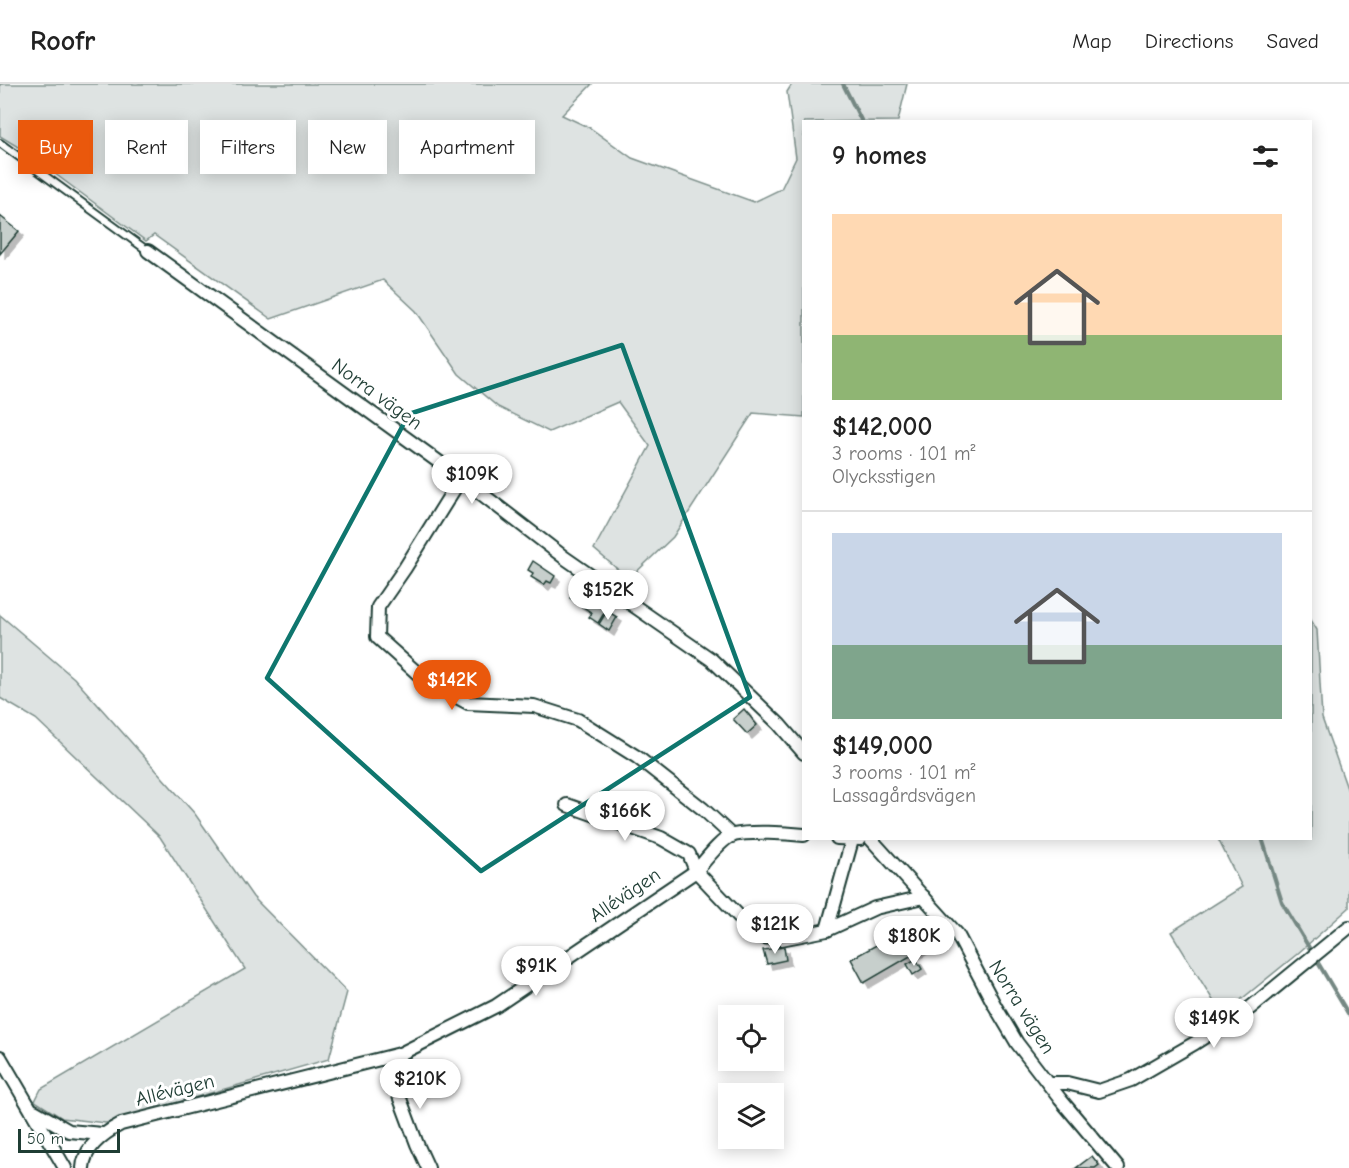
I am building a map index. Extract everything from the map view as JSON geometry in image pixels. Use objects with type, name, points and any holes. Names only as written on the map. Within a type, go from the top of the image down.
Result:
[{"type":"street","name":"Norra vägen","points":[[148,250],[461,478],[565,558],[712,660],[779,724],[802,751]]},
{"type":"street","points":[[461,478],[378,607],[377,637],[424,680],[468,703],[534,706],[578,720],[637,757],[703,809],[732,836],[782,833],[802,835]]},
{"type":"street","points":[[567,805],[661,838],[689,854],[696,871],[750,929],[763,937],[781,939],[826,930],[875,908],[924,897]]},
{"type":"street","name":"Allévägen","points":[[32,1110],[69,1131],[102,1134],[121,1124],[400,1054],[496,1006],[696,871],[716,848],[732,836]]},
{"type":"street","points":[[826,930],[856,840]]},
{"type":"street","name":"Norra vägen","points":[[872,840],[957,934],[994,1006],[1017,1043],[1118,1168]]},
{"type":"street","points":[[1048,1083],[1067,1083],[1099,1091],[1131,1080],[1250,1008],[1349,927]]},
{"type":"street","points":[[400,1054],[399,1096],[428,1168]]},
{"type":"street","points":[[0,1057],[65,1168]]},
{"type":"street","points":[[83,1168],[84,1160],[102,1134]]},
{"type":"lane","points":[[0,143],[148,250]]},
{"type":"highlighted area","points":[[622,345],[750,697],[481,871],[267,678],[409,414]]},
{"type":"shaded area","points":[[0,84],[592,84],[562,115],[590,128],[632,158],[754,202],[781,189],[796,158],[787,92],[792,84],[907,84],[898,120],[802,120],[802,417],[753,413],[673,537],[629,579],[594,549],[650,446],[618,402],[549,432],[498,407],[459,374],[416,311],[383,280],[271,319],[154,235],[146,241],[55,174],[93,174],[93,120],[18,120],[18,147],[0,136]]},
{"type":"shaded area","points":[[0,615],[74,678],[195,814],[253,897],[347,992],[329,1059],[106,1123],[62,1118],[35,1101],[41,1089],[245,969],[160,837],[36,719],[0,698]]},
{"type":"shaded area","points":[[1312,622],[1317,630],[1322,718],[1349,794],[1349,908],[1222,1015],[1171,932],[1242,887],[1218,840],[1312,840]]},
{"type":"building","points":[[0,216],[19,231],[0,254]]},
{"type":"building","points":[[533,561],[555,576],[551,583],[547,581],[544,585],[531,577],[533,573],[528,570]]},
{"type":"building","points":[[576,589],[606,610],[598,623],[589,617],[592,613],[570,598]]},
{"type":"building","points":[[607,611],[617,617],[609,631],[599,624]]},
{"type":"building","points":[[744,709],[757,725],[747,734],[733,719]]},
{"type":"building","points":[[918,922],[931,944],[864,983],[851,959]]},
{"type":"building","points":[[784,947],[786,960],[767,964],[763,950]]},
{"type":"building","points":[[916,959],[922,969],[913,975],[907,964]]},
{"type":"building","points":[[1092,1156],[1099,1165],[1095,1168],[1076,1168]]},
{"type":"waterway","points":[[843,84],[861,120]]},
{"type":"waterway","points":[[1263,840],[1282,902],[1349,1015]]}]
